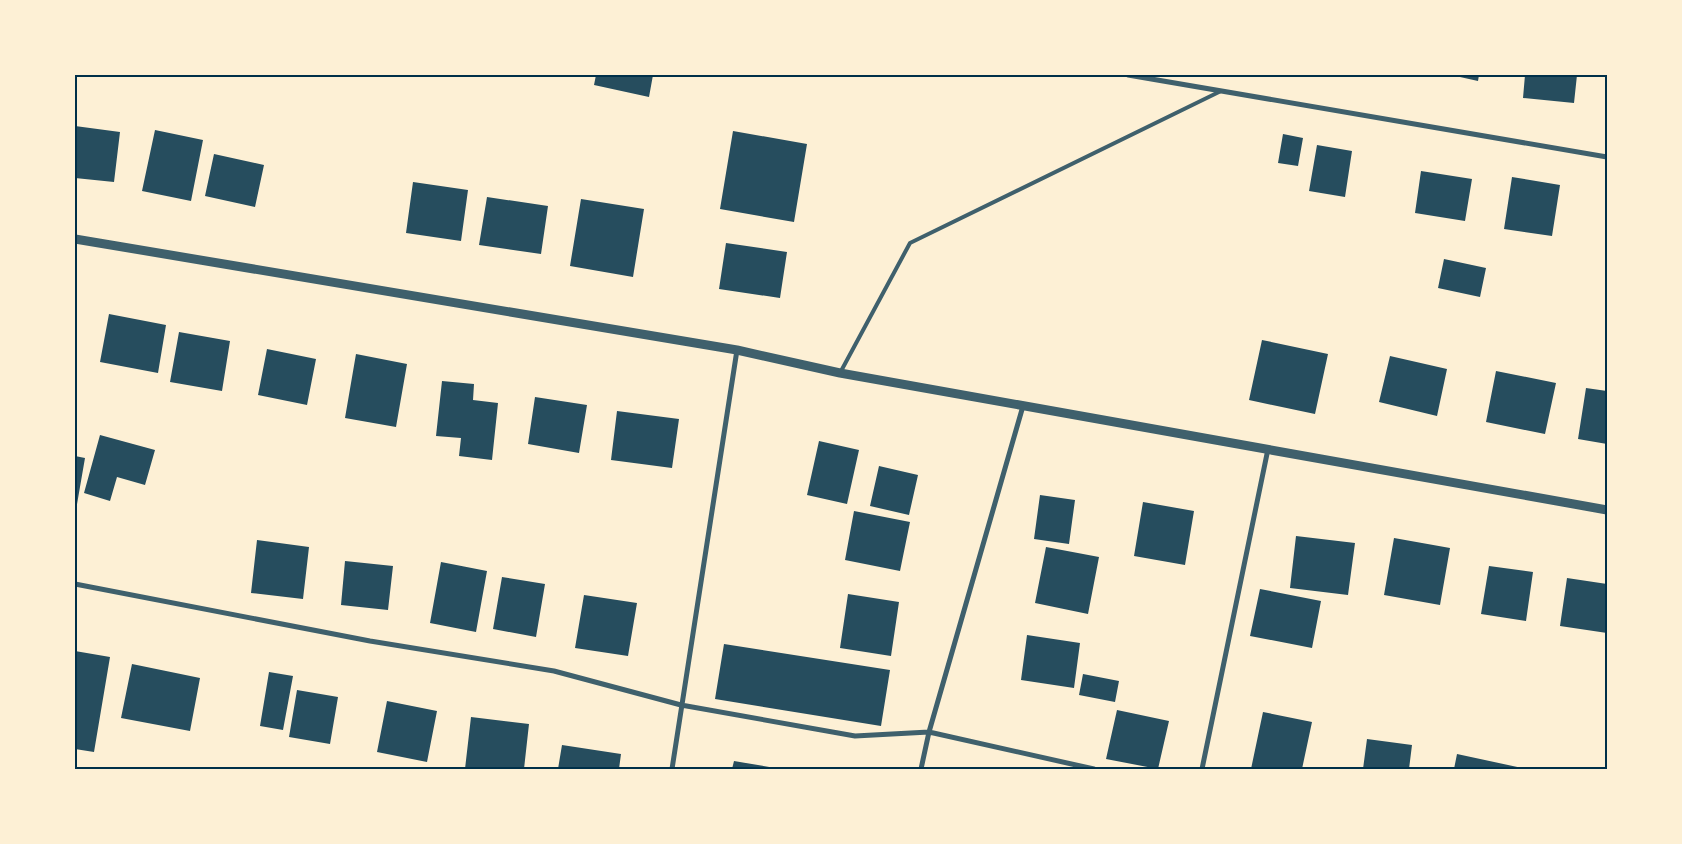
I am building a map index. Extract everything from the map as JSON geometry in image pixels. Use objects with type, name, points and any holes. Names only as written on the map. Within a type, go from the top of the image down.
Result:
[{"type":"street","points":[[1128,75],[1607,157]]},
{"type":"street","points":[[75,239],[737,350],[840,373],[1607,510]]},
{"type":"street","points":[[672,769],[737,350]]},
{"type":"street","points":[[921,769],[928,732],[1023,406]]},
{"type":"street","points":[[1202,769],[1268,448]]},
{"type":"street","points":[[75,584],[370,641],[554,670],[681,705],[855,736],[928,732],[1094,769]]},
{"type":"lane","points":[[840,373],[910,243],[1221,91]]},
{"type":"building","points":[[596,75],[653,75],[649,97],[594,85]]},
{"type":"building","points":[[1451,75],[1479,75],[1478,81]]},
{"type":"building","points":[[1525,75],[1577,75],[1574,103],[1523,98]]},
{"type":"building","points":[[75,126],[120,132],[114,182],[75,178]]},
{"type":"building","points":[[155,130],[203,140],[191,201],[142,191]]},
{"type":"building","points":[[733,131],[807,144],[794,222],[720,209]]},
{"type":"building","points":[[1283,134],[1303,138],[1298,166],[1278,163]]},
{"type":"building","points":[[1317,145],[1352,151],[1345,197],[1309,191]]},
{"type":"building","points":[[214,154],[264,165],[255,207],[205,196]]},
{"type":"building","points":[[1421,171],[1472,179],[1465,221],[1415,213]]},
{"type":"building","points":[[1512,177],[1560,185],[1552,236],[1504,229]]},
{"type":"building","points":[[413,182],[468,190],[461,241],[406,233]]},
{"type":"building","points":[[487,197],[548,206],[541,254],[479,245]]},
{"type":"building","points":[[581,199],[644,209],[633,277],[570,266]]},
{"type":"building","points":[[726,243],[787,252],[780,298],[719,289]]},
{"type":"building","points":[[1444,259],[1486,268],[1480,297],[1438,288]]},
{"type":"building","points":[[109,314],[166,325],[158,373],[100,362]]},
{"type":"building","points":[[179,332],[230,341],[222,391],[170,382]]},
{"type":"building","points":[[1262,340],[1328,354],[1315,414],[1249,400]]},
{"type":"building","points":[[267,349],[316,359],[307,405],[258,395]]},
{"type":"building","points":[[356,354],[407,364],[396,427],[345,418]]},
{"type":"building","points":[[1390,356],[1447,369],[1437,416],[1379,402]]},
{"type":"building","points":[[1496,371],[1556,383],[1545,434],[1486,422]]},
{"type":"building","points":[[442,381],[474,384],[473,400],[498,403],[492,460],[459,456],[461,438],[436,436]]},
{"type":"building","points":[[1586,388],[1607,391],[1607,444],[1578,439]]},
{"type":"building","points":[[535,397],[587,405],[579,453],[528,444]]},
{"type":"building","points":[[617,411],[679,419],[672,468],[611,460]]},
{"type":"building","points":[[100,435],[155,450],[145,485],[117,477],[110,501],[84,493]]},
{"type":"building","points":[[819,441],[859,450],[847,504],[807,495]]},
{"type":"building","points":[[75,456],[85,458],[76,510],[75,510]]},
{"type":"building","points":[[879,466],[918,475],[909,515],[870,506]]},
{"type":"building","points":[[1040,495],[1075,500],[1069,544],[1034,539]]},
{"type":"building","points":[[1143,502],[1194,511],[1185,565],[1134,556]]},
{"type":"building","points":[[854,511],[910,522],[900,571],[845,560]]},
{"type":"building","points":[[1296,536],[1355,543],[1348,595],[1290,588]]},
{"type":"building","points":[[1394,538],[1450,548],[1440,605],[1384,595]]},
{"type":"building","points":[[257,540],[309,547],[303,599],[251,593]]},
{"type":"building","points":[[1046,547],[1099,557],[1088,614],[1035,603]]},
{"type":"building","points":[[345,561],[393,566],[388,610],[341,605]]},
{"type":"building","points":[[441,562],[487,571],[476,632],[430,623]]},
{"type":"building","points":[[1489,566],[1533,572],[1526,621],[1481,614]]},
{"type":"building","points":[[502,577],[545,584],[536,637],[493,629]]},
{"type":"building","points":[[1567,578],[1607,584],[1607,633],[1560,626]]},
{"type":"building","points":[[1260,589],[1321,601],[1312,648],[1250,636]]},
{"type":"building","points":[[848,594],[899,602],[891,656],[840,648]]},
{"type":"building","points":[[584,595],[637,603],[628,656],[575,648]]},
{"type":"building","points":[[1027,635],[1080,643],[1074,688],[1021,680]]},
{"type":"building","points":[[724,644],[890,670],[881,726],[715,699]]},
{"type":"building","points":[[75,651],[110,657],[94,752],[75,749]]},
{"type":"building","points":[[132,664],[200,678],[190,731],[121,718]]},
{"type":"building","points":[[269,672],[293,676],[283,730],[260,726]]},
{"type":"building","points":[[1083,674],[1119,681],[1115,702],[1079,695]]},
{"type":"building","points":[[297,690],[338,697],[330,744],[289,737]]},
{"type":"building","points":[[387,701],[437,711],[427,762],[377,752]]},
{"type":"building","points":[[1117,710],[1169,721],[1158,769],[1106,759]]},
{"type":"building","points":[[1263,712],[1312,722],[1302,769],[1251,769]]},
{"type":"building","points":[[471,717],[529,724],[524,769],[465,769]]},
{"type":"building","points":[[1367,739],[1412,745],[1409,769],[1363,769]]},
{"type":"building","points":[[562,745],[621,754],[619,769],[558,769]]},
{"type":"building","points":[[1457,754],[1522,768],[1522,769],[1454,769]]},
{"type":"building","points":[[734,761],[775,768],[775,769],[732,769]]}]
